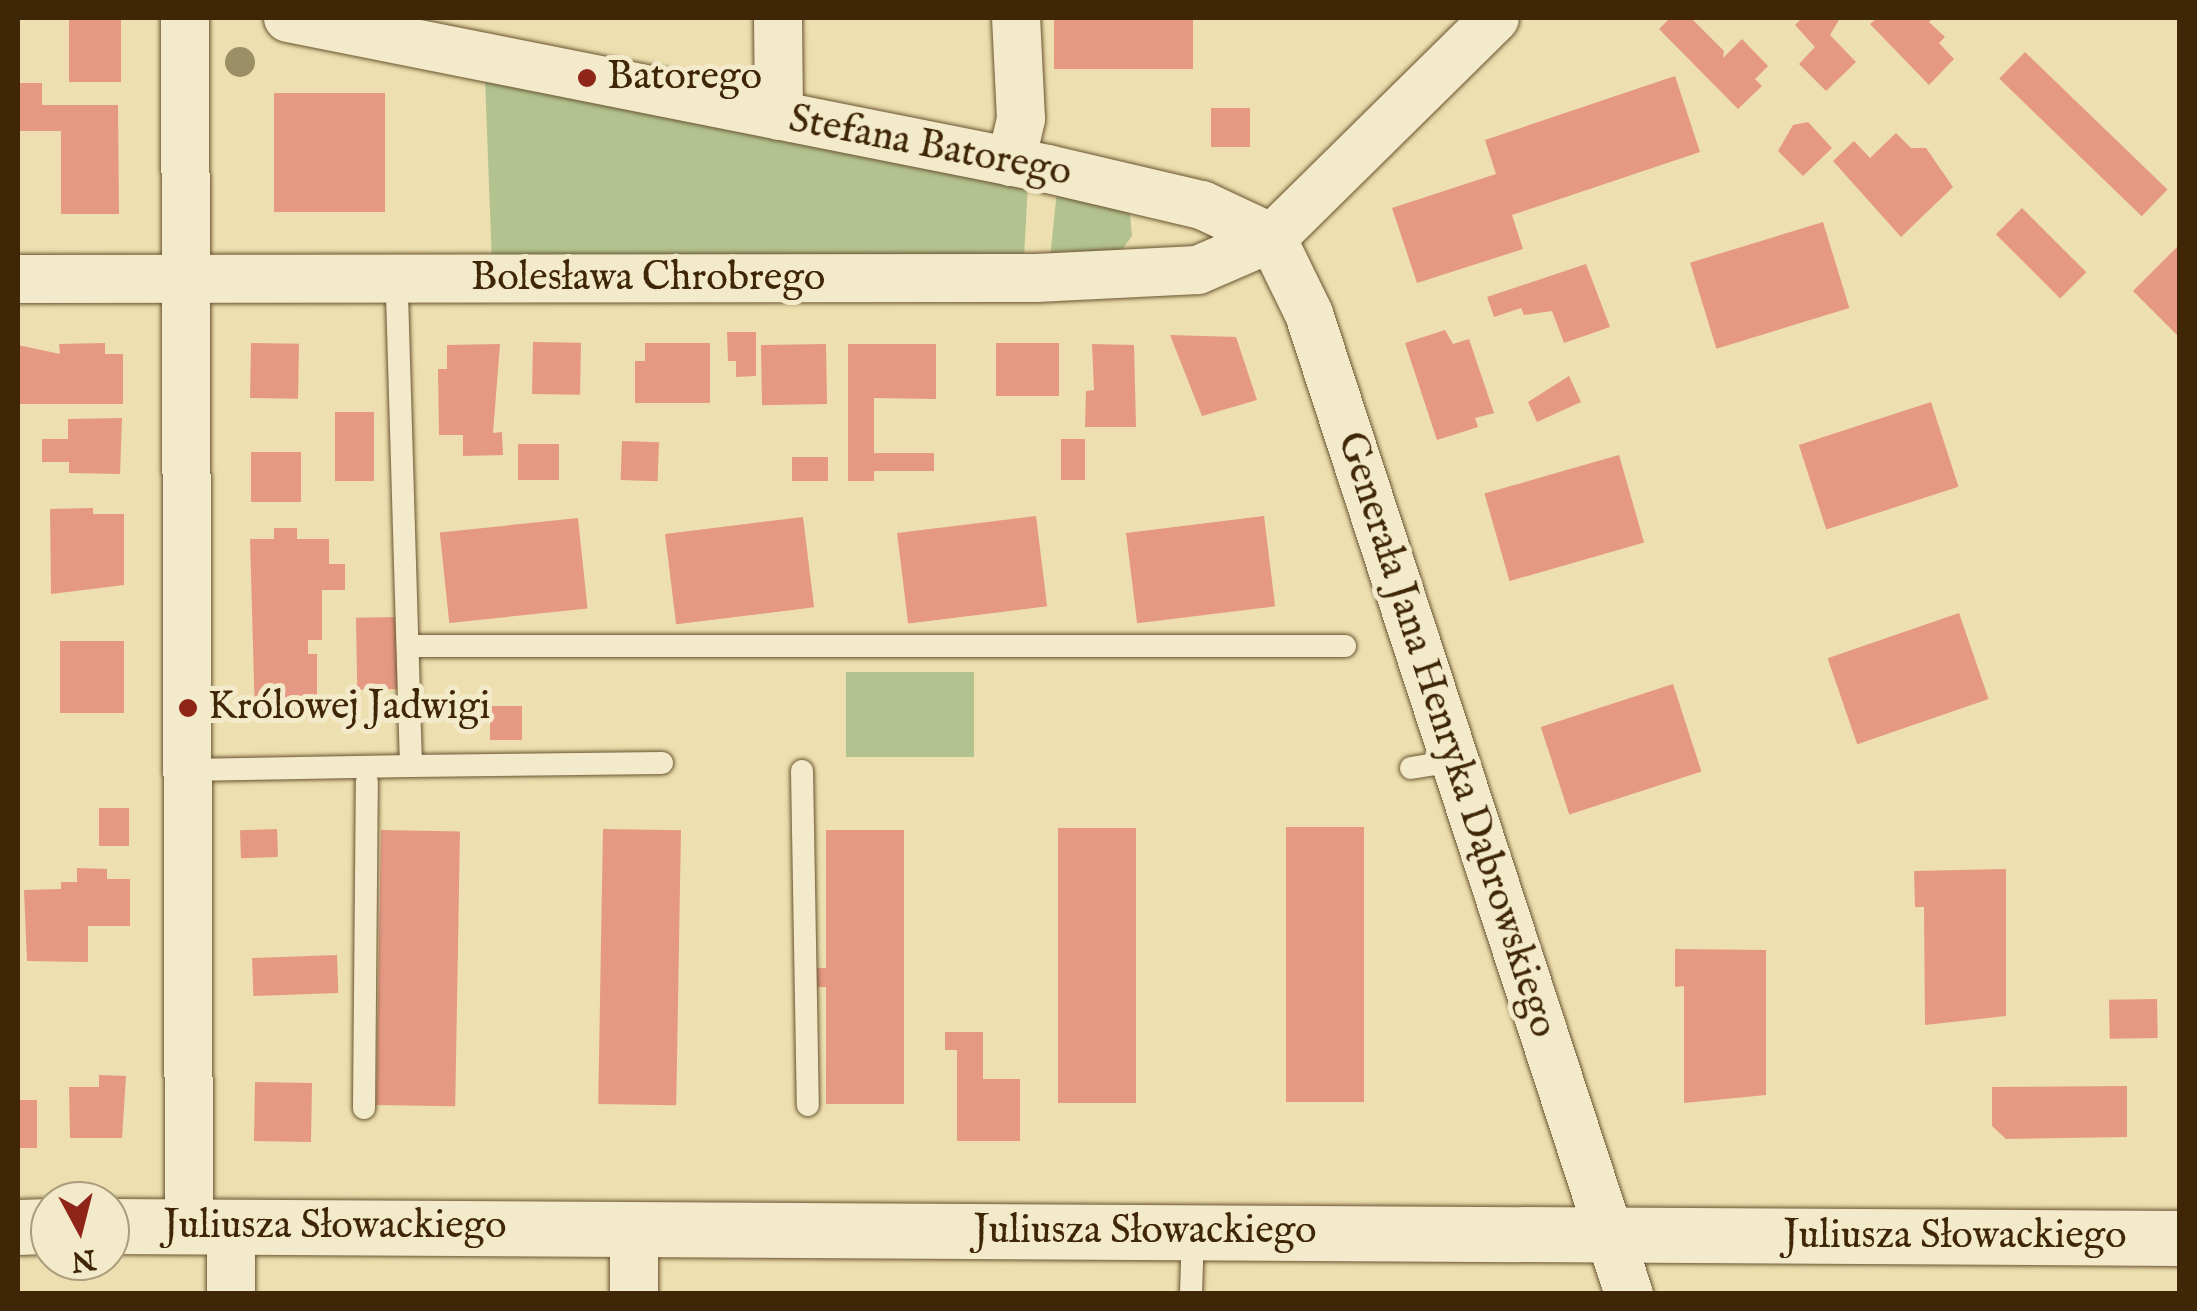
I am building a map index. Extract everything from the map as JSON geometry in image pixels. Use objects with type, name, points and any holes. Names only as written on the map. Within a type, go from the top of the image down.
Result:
[{"type":"street","points":[[184,18],[188,770],[210,1226],[231,1294]]},
{"type":"street","name":"Stefana Batorego","points":[[288,18],[1011,162],[1202,205],[1272,238]]},
{"type":"street","points":[[778,18],[779,116]]},
{"type":"street","points":[[1011,162],[1021,119],[1016,18]]},
{"type":"street","points":[[1272,238],[1494,18]]},
{"type":"street","name":"Bolesława Chrobrego","points":[[18,279],[1054,278],[1198,270],[1272,238]]},
{"type":"street","name":"Generała Jana Henryka Dąbrowskiego","points":[[1272,238],[1309,314],[1432,764],[1611,1236],[1629,1294]]},
{"type":"street","name":"Juliusza Słowackiego","points":[[130,1226],[2180,1238]]},
{"type":"street","points":[[634,1230],[634,1294]]},
{"type":"lane","points":[[397,280],[412,766]]},
{"type":"lane","points":[[408,646],[1345,646]]},
{"type":"lane","points":[[188,770],[662,763]]},
{"type":"lane","points":[[802,771],[808,1105]]},
{"type":"lane","points":[[364,1108],[367,782]]},
{"type":"lane","points":[[1191,1294],[1194,1231]]},
{"type":"green space","points":[[485,79],[1028,184],[1024,258],[492,264]]},
{"type":"green space","points":[[1057,190],[1121,204],[1130,214],[1132,236],[1115,259],[1050,259]]},
{"type":"green space","points":[[846,672],[974,672],[974,757],[846,757]]},
{"type":"building","points":[[69,18],[121,18],[121,82],[69,82]]},
{"type":"building","points":[[1054,18],[1193,18],[1193,69],[1054,69]]},
{"type":"building","points":[[1670,18],[1693,20],[1724,51],[1723,58],[1742,39],[1768,66],[1755,79],[1762,86],[1738,109],[1659,29]]},
{"type":"building","points":[[1802,18],[1840,18],[1830,35],[1856,62],[1826,91],[1799,64],[1815,47],[1795,25]]},
{"type":"building","points":[[1877,18],[1933,18],[1929,22],[1945,37],[1939,43],[1954,59],[1929,85],[1870,24]]},
{"type":"building","points":[[2025,52],[2167,190],[2142,216],[1999,79]]},
{"type":"building","points":[[1675,76],[1700,152],[1512,215],[1523,249],[1417,283],[1392,208],[1496,174],[1485,140]]},
{"type":"building","points":[[18,83],[42,83],[42,105],[118,105],[119,214],[61,214],[61,131],[18,131]]},
{"type":"building","points":[[274,93],[385,93],[385,212],[274,212]]},
{"type":"building","points":[[1211,108],[1250,108],[1250,147],[1211,147]]},
{"type":"building","points":[[1808,122],[1832,148],[1803,176],[1778,151],[1793,125]]},
{"type":"building","points":[[1896,133],[1911,148],[1926,148],[1953,187],[1901,237],[1833,161],[1854,141],[1870,158]]},
{"type":"building","points":[[2022,208],[2086,272],[2060,299],[1996,234]]},
{"type":"building","points":[[1823,222],[1849,308],[1716,349],[1690,263]]},
{"type":"building","points":[[2180,244],[2180,338],[2133,291]]},
{"type":"building","points":[[1586,264],[1610,327],[1564,343],[1552,311],[1524,315],[1521,308],[1494,317],[1487,297]]},
{"type":"building","points":[[1445,330],[1453,344],[1469,339],[1494,413],[1475,418],[1478,427],[1437,440],[1405,343]]},
{"type":"building","points":[[727,332],[756,332],[756,376],[736,377],[736,361],[728,361]]},
{"type":"building","points":[[1170,335],[1236,337],[1257,400],[1202,416]]},
{"type":"building","points":[[533,342],[581,343],[580,395],[532,394]]},
{"type":"building","points":[[105,343],[105,354],[123,354],[123,404],[18,404],[18,345],[60,354],[59,344]]},
{"type":"building","points":[[251,343],[299,344],[298,399],[250,398]]},
{"type":"building","points":[[645,343],[710,343],[710,403],[635,403],[635,361],[645,361]]},
{"type":"building","points":[[996,343],[1059,343],[1059,396],[996,396]]},
{"type":"building","points":[[500,344],[493,433],[502,432],[503,455],[463,456],[463,435],[439,435],[438,369],[447,369],[447,345]]},
{"type":"building","points":[[826,344],[827,404],[762,405],[761,345]]},
{"type":"building","points":[[848,344],[936,344],[936,399],[874,398],[874,453],[934,453],[934,471],[874,471],[874,481],[848,481]]},
{"type":"building","points":[[1092,344],[1134,345],[1136,427],[1085,427],[1086,391],[1094,390]]},
{"type":"building","points":[[1569,376],[1581,402],[1537,422],[1528,402]]},
{"type":"building","points":[[1931,402],[1959,487],[1826,530],[1799,445]]},
{"type":"building","points":[[335,412],[374,412],[374,481],[335,481]]},
{"type":"building","points":[[122,418],[120,474],[69,473],[69,462],[42,462],[42,439],[68,439],[68,419]]},
{"type":"building","points":[[1061,439],[1085,439],[1085,480],[1061,480]]},
{"type":"building","points":[[622,441],[659,442],[658,481],[621,480]]},
{"type":"building","points":[[518,444],[559,444],[559,480],[518,480]]},
{"type":"building","points":[[251,452],[301,452],[301,502],[251,502]]},
{"type":"building","points":[[1619,455],[1644,542],[1510,581],[1484,494]]},
{"type":"building","points":[[792,457],[828,457],[828,481],[792,481]]},
{"type":"building","points":[[93,508],[93,514],[124,514],[124,585],[51,594],[50,509]]},
{"type":"building","points":[[1036,516],[1047,606],[908,623],[897,533]]},
{"type":"building","points":[[1264,516],[1275,606],[1137,623],[1126,533]]},
{"type":"building","points":[[803,517],[814,607],[676,624],[665,534]]},
{"type":"building","points":[[578,518],[588,609],[449,623],[440,533]]},
{"type":"building","points":[[274,528],[297,528],[297,539],[329,539],[329,564],[345,564],[345,590],[322,590],[322,640],[308,640],[308,654],[317,654],[317,718],[255,718],[250,539],[274,539]]},
{"type":"building","points":[[1959,613],[1989,699],[1857,744],[1828,658]]},
{"type":"building","points":[[397,617],[398,689],[357,690],[356,618]]},
{"type":"building","points":[[60,641],[124,641],[124,713],[60,713]]},
{"type":"building","points":[[1673,684],[1701,771],[1569,814],[1541,727]]},
{"type":"building","points":[[490,706],[522,706],[522,740],[490,740]]},
{"type":"building","points":[[99,808],[129,808],[129,846],[99,846]]},
{"type":"building","points":[[1286,827],[1364,827],[1364,1102],[1286,1102]]},
{"type":"building","points":[[1058,828],[1136,828],[1136,1103],[1058,1103]]},
{"type":"building","points":[[277,829],[278,857],[241,858],[240,830]]},
{"type":"building","points":[[603,829],[681,830],[676,1105],[598,1104]]},
{"type":"building","points":[[381,830],[460,831],[455,1106],[376,1105]]},
{"type":"building","points":[[826,830],[904,830],[904,1104],[826,1104],[826,987],[817,987],[817,968],[826,968]]},
{"type":"building","points":[[77,868],[107,869],[107,879],[130,879],[130,926],[88,926],[88,962],[27,961],[24,890],[61,889],[61,882],[77,882]]},
{"type":"building","points":[[2006,869],[2006,1016],[1925,1025],[1924,907],[1915,907],[1914,871]]},
{"type":"building","points":[[1675,949],[1766,950],[1766,1095],[1684,1103],[1684,986],[1675,987]]},
{"type":"building","points":[[337,955],[338,993],[253,996],[252,958]]},
{"type":"building","points":[[2157,999],[2158,1038],[2110,1039],[2109,1000]]},
{"type":"building","points":[[945,1032],[983,1032],[983,1079],[1020,1079],[1020,1141],[957,1141],[957,1050],[945,1050]]},
{"type":"building","points":[[99,1075],[126,1076],[122,1138],[70,1138],[69,1087],[99,1087]]},
{"type":"building","points":[[255,1082],[312,1083],[311,1142],[254,1141]]},
{"type":"building","points":[[2127,1086],[2127,1137],[2006,1139],[1992,1126],[1992,1087]]},
{"type":"building","points":[[18,1100],[37,1100],[37,1148],[18,1148]]},
{"type":"place","name":"Batorego","points":[[587,78]]},
{"type":"place","name":"Królowej Jadwigi","points":[[188,708]]}]
